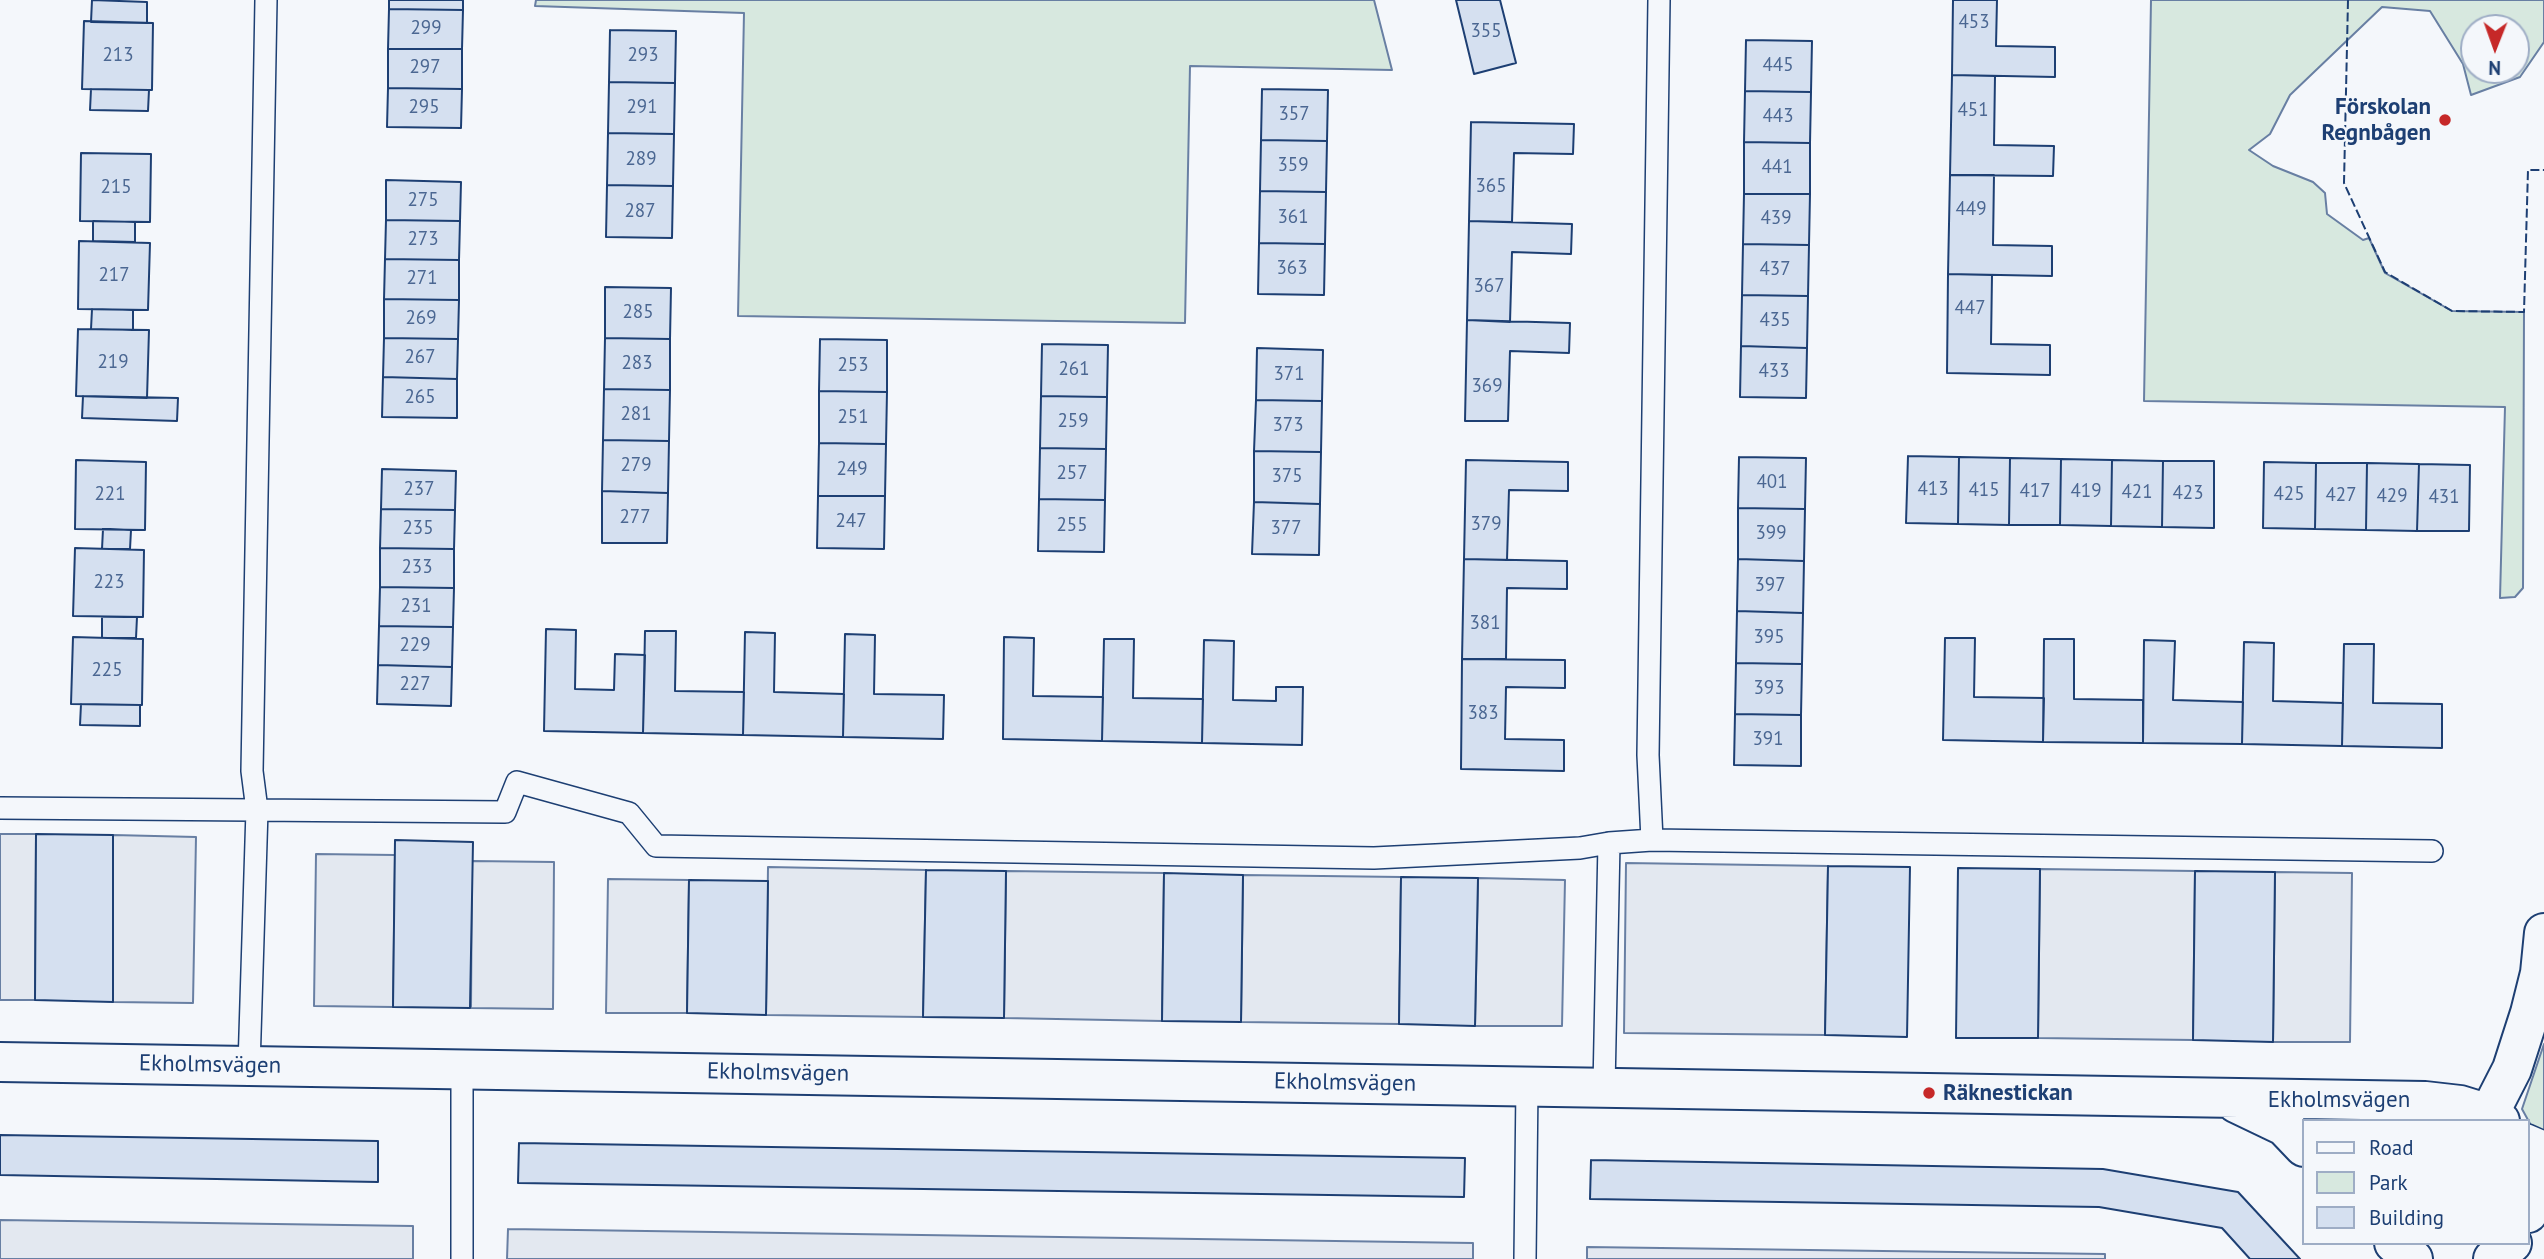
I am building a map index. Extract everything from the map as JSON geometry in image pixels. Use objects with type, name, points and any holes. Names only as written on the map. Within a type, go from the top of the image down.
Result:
[{"type":"street","name":"Ekholmsvägen","points":[[0,1062],[2425,1101],[2460,1105],[2495,1117],[2530,1013],[2540,973],[2544,933]]},
{"type":"street","name":"Ekholmsvägen","points":[[2228,1099],[2284,1126],[2302,1145]]},
{"type":"street","points":[[2530,1163],[2530,1191]]},
{"type":"street","points":[[2396,1245],[2413,1259]]},
{"type":"street","points":[[2493,1259],[2510,1245]]},
{"type":"lane","points":[[249,1066],[257,810],[251,771],[266,0]]},
{"type":"lane","points":[[1652,840],[1648,755],[1659,0]]},
{"type":"lane","points":[[0,808],[505,812],[517,782],[629,813],[656,846],[1374,858],[1580,848],[1652,840],[2432,851]]},
{"type":"lane","points":[[1604,1087],[1609,843]]},
{"type":"lane","points":[[462,1069],[462,1259]]},
{"type":"lane","points":[[1525,1259],[1527,1086]]},
{"type":"green space","points":[[536,0],[1374,0],[1392,70],[1190,66],[1185,323],[738,316],[744,13],[535,6]]},
{"type":"green space","points":[[2151,0],[2544,0],[2544,42],[2530,62],[2530,14],[2460,14],[2460,59],[2430,11],[2382,7],[2290,95],[2270,134],[2249,150],[2273,166],[2313,182],[2325,193],[2327,214],[2363,240],[2369,238],[2385,273],[2452,311],[2524,312],[2523,588],[2515,597],[2500,598],[2505,407],[2144,401]]},
{"type":"green space","points":[[2468,84],[2501,84],[2471,95]]},
{"type":"green space","points":[[2544,1044],[2544,1149],[2530,1119],[2522,1109]]},
{"type":"shaded area","points":[[0,834],[36,834],[35,1000],[0,1000]]},
{"type":"shaded area","points":[[113,835],[196,837],[193,1003],[113,1002]]},
{"type":"shaded area","points":[[316,854],[395,855],[393,1007],[314,1006]]},
{"type":"shaded area","points":[[472,861],[554,862],[553,1009],[471,1008]]},
{"type":"shaded area","points":[[1626,863],[1828,866],[1825,1035],[1624,1033]]},
{"type":"shaded area","points":[[768,867],[926,870],[923,1017],[766,1015]]},
{"type":"shaded area","points":[[2040,869],[2195,871],[2193,1040],[2038,1038]]},
{"type":"shaded area","points":[[1006,871],[1164,873],[1162,1021],[1004,1018]]},
{"type":"shaded area","points":[[2275,872],[2352,873],[2350,1042],[2273,1042]]},
{"type":"shaded area","points":[[1243,875],[1401,877],[1399,1024],[1241,1022]]},
{"type":"shaded area","points":[[1478,878],[1565,880],[1562,1026],[1475,1026]]},
{"type":"shaded area","points":[[608,879],[689,880],[687,1013],[606,1013]]},
{"type":"shaded area","points":[[0,1220],[413,1226],[413,1259],[0,1259]]},
{"type":"shaded area","points":[[508,1229],[1473,1243],[1473,1259],[507,1259]]},
{"type":"shaded area","points":[[1587,1247],[2105,1254],[2105,1259],[1587,1259]]},
{"type":"building","points":[[92,0],[147,2],[147,23],[91,22]]},
{"type":"building","points":[[389,0],[463,0],[463,10],[389,9]]},
{"type":"building","points":[[1456,0],[1500,0],[1516,63],[1474,74]]},
{"type":"building","points":[[1953,0],[1997,0],[1996,46],[2055,47],[2055,77],[1952,75]]},
{"type":"building","points":[[389,9],[463,10],[462,49],[388,49]]},
{"type":"building","points":[[84,21],[153,23],[152,90],[82,89]]},
{"type":"building","points":[[610,30],[676,31],[675,83],[609,82]]},
{"type":"building","points":[[1746,40],[1812,41],[1811,92],[1745,91]]},
{"type":"building","points":[[388,49],[462,49],[462,89],[388,88]]},
{"type":"building","points":[[1952,75],[1995,76],[1994,145],[2054,146],[2053,176],[1950,175]]},
{"type":"building","points":[[609,82],[675,83],[674,134],[608,133]]},
{"type":"building","points":[[388,88],[462,89],[461,128],[387,127]]},
{"type":"building","points":[[91,89],[149,90],[148,111],[90,110]]},
{"type":"building","points":[[1262,89],[1328,90],[1327,141],[1261,140]]},
{"type":"building","points":[[1745,91],[1811,92],[1810,143],[1744,142]]},
{"type":"building","points":[[1471,122],[1574,124],[1573,154],[1514,153],[1512,222],[1469,221]]},
{"type":"building","points":[[608,133],[674,134],[673,186],[607,185]]},
{"type":"building","points":[[1261,140],[1327,141],[1326,192],[1260,191]]},
{"type":"building","points":[[1744,142],[1810,143],[1810,194],[1744,194]]},
{"type":"building","points":[[81,153],[151,154],[150,222],[80,221]]},
{"type":"building","points":[[1950,175],[1994,175],[1993,245],[2052,246],[2052,276],[1948,274]]},
{"type":"building","points":[[386,180],[461,182],[460,221],[386,220]]},
{"type":"building","points":[[607,185],[673,186],[672,238],[606,237]]},
{"type":"building","points":[[1260,191],[1326,192],[1325,244],[1259,243]]},
{"type":"building","points":[[1744,194],[1810,194],[1809,245],[1743,244]]},
{"type":"building","points":[[386,220],[460,221],[459,260],[385,259]]},
{"type":"building","points":[[93,221],[135,222],[135,242],[93,241]]},
{"type":"building","points":[[1469,221],[1572,224],[1571,254],[1512,252],[1510,322],[1467,320]]},
{"type":"building","points":[[79,241],[150,243],[148,310],[78,309]]},
{"type":"building","points":[[1259,243],[1325,244],[1324,295],[1258,294]]},
{"type":"building","points":[[1743,244],[1809,245],[1808,296],[1742,295]]},
{"type":"building","points":[[385,259],[459,260],[459,300],[384,299]]},
{"type":"building","points":[[1948,274],[1992,275],[1991,344],[2050,345],[2050,375],[1947,373]]},
{"type":"building","points":[[605,287],[671,288],[670,339],[605,338]]},
{"type":"building","points":[[1742,295],[1808,296],[1807,348],[1741,346]]},
{"type":"building","points":[[384,299],[459,300],[458,339],[384,338]]},
{"type":"building","points":[[92,309],[133,310],[133,330],[91,329]]},
{"type":"building","points":[[1467,320],[1570,323],[1569,353],[1510,351],[1508,421],[1465,421]]},
{"type":"building","points":[[78,329],[149,330],[147,398],[76,396]]},
{"type":"building","points":[[384,338],[458,339],[457,379],[383,377]]},
{"type":"building","points":[[605,338],[670,339],[670,390],[604,389]]},
{"type":"building","points":[[820,339],[887,340],[887,392],[819,391]]},
{"type":"building","points":[[1042,344],[1108,345],[1107,397],[1041,396]]},
{"type":"building","points":[[1741,346],[1807,348],[1806,398],[1740,397]]},
{"type":"building","points":[[1257,348],[1323,350],[1322,401],[1256,400]]},
{"type":"building","points":[[383,377],[457,379],[457,418],[382,417]]},
{"type":"building","points":[[604,389],[670,390],[669,441],[603,440]]},
{"type":"building","points":[[819,391],[887,392],[886,444],[819,443]]},
{"type":"building","points":[[83,396],[178,398],[177,421],[82,418]]},
{"type":"building","points":[[1041,396],[1107,397],[1106,449],[1040,448]]},
{"type":"building","points":[[1256,400],[1322,401],[1321,452],[1254,451]]},
{"type":"building","points":[[603,440],[669,441],[668,493],[602,491]]},
{"type":"building","points":[[819,443],[886,444],[885,496],[818,496]]},
{"type":"building","points":[[1040,448],[1106,449],[1105,500],[1039,499]]},
{"type":"building","points":[[1254,451],[1321,452],[1320,504],[1254,502]]},
{"type":"building","points":[[1908,456],[1959,457],[1958,524],[1906,523]]},
{"type":"building","points":[[1739,457],[1806,458],[1805,509],[1738,508]]},
{"type":"building","points":[[1959,457],[2010,458],[2009,525],[1958,524]]},
{"type":"building","points":[[2010,458],[2061,459],[2060,525],[2009,525]]},
{"type":"building","points":[[2061,459],[2112,460],[2111,526],[2060,525]]},
{"type":"building","points":[[76,460],[146,462],[145,530],[75,529]]},
{"type":"building","points":[[1466,460],[1568,462],[1568,491],[1509,490],[1507,560],[1464,559]]},
{"type":"building","points":[[2112,460],[2163,461],[2162,527],[2111,526]]},
{"type":"building","points":[[2163,461],[2214,461],[2214,528],[2162,527]]},
{"type":"building","points":[[2264,462],[2316,463],[2315,529],[2263,528]]},
{"type":"building","points":[[2316,463],[2367,463],[2366,530],[2315,529]]},
{"type":"building","points":[[2367,463],[2419,464],[2417,531],[2366,530]]},
{"type":"building","points":[[2419,464],[2470,465],[2469,531],[2417,531]]},
{"type":"building","points":[[382,469],[456,471],[455,510],[381,509]]},
{"type":"building","points":[[602,491],[668,493],[667,543],[602,543]]},
{"type":"building","points":[[818,496],[885,496],[884,549],[817,548]]},
{"type":"building","points":[[1039,499],[1105,500],[1104,552],[1038,551]]},
{"type":"building","points":[[1254,502],[1320,504],[1319,555],[1252,554]]},
{"type":"building","points":[[1738,508],[1805,509],[1804,561],[1738,559]]},
{"type":"building","points":[[381,509],[455,510],[454,549],[380,548]]},
{"type":"building","points":[[103,529],[131,530],[130,549],[102,549]]},
{"type":"building","points":[[75,548],[144,550],[143,617],[73,616]]},
{"type":"building","points":[[380,548],[454,549],[454,588],[380,587]]},
{"type":"building","points":[[1464,559],[1567,561],[1567,589],[1507,588],[1506,659],[1462,659]]},
{"type":"building","points":[[1738,559],[1804,561],[1803,613],[1737,611]]},
{"type":"building","points":[[380,587],[454,588],[453,627],[379,626]]},
{"type":"building","points":[[1737,611],[1803,613],[1802,664],[1736,663]]},
{"type":"building","points":[[102,617],[137,617],[136,638],[102,638]]},
{"type":"building","points":[[379,626],[453,627],[452,667],[378,665]]},
{"type":"building","points":[[546,629],[576,630],[575,689],[614,690],[615,654],[645,655],[643,733],[544,731]]},
{"type":"building","points":[[645,631],[676,631],[675,691],[744,692],[743,735],[643,733]]},
{"type":"building","points":[[745,632],[775,633],[774,692],[844,694],[843,737],[743,735]]},
{"type":"building","points":[[845,634],[875,635],[874,694],[944,695],[943,739],[843,737]]},
{"type":"building","points":[[73,637],[143,639],[142,705],[71,704]]},
{"type":"building","points":[[1004,637],[1034,638],[1033,696],[1103,697],[1102,741],[1003,739]]},
{"type":"building","points":[[1945,638],[1975,638],[1974,697],[2044,698],[2043,742],[1943,740]]},
{"type":"building","points":[[1104,639],[1134,639],[1133,698],[1203,699],[1202,743],[1102,741]]},
{"type":"building","points":[[2044,639],[2074,639],[2074,699],[2143,700],[2143,743],[2043,742]]},
{"type":"building","points":[[1204,640],[1234,641],[1233,700],[1276,701],[1276,687],[1303,687],[1302,745],[1202,743]]},
{"type":"building","points":[[2144,640],[2175,641],[2173,700],[2243,702],[2242,744],[2143,743]]},
{"type":"building","points":[[2244,642],[2274,643],[2273,701],[2343,703],[2342,746],[2242,744]]},
{"type":"building","points":[[2344,644],[2374,644],[2373,703],[2442,704],[2442,748],[2342,746]]},
{"type":"building","points":[[1462,659],[1565,660],[1565,688],[1506,687],[1505,739],[1564,740],[1564,771],[1461,769]]},
{"type":"building","points":[[1736,663],[1802,664],[1801,715],[1735,714]]},
{"type":"building","points":[[378,665],[452,667],[451,706],[377,704]]},
{"type":"building","points":[[81,704],[140,705],[140,726],[80,725]]},
{"type":"building","points":[[1735,714],[1801,715],[1801,766],[1734,765]]},
{"type":"building","points":[[36,834],[113,835],[113,1002],[35,1000]]},
{"type":"building","points":[[395,840],[473,842],[470,1008],[393,1007]]},
{"type":"building","points":[[1828,866],[1910,867],[1907,1037],[1825,1035]]},
{"type":"building","points":[[1958,868],[2040,869],[2038,1038],[1956,1038]]},
{"type":"building","points":[[926,870],[1006,871],[1004,1018],[923,1017]]},
{"type":"building","points":[[2195,871],[2275,872],[2273,1042],[2193,1040]]},
{"type":"building","points":[[1164,873],[1243,875],[1241,1022],[1162,1021]]},
{"type":"building","points":[[1401,877],[1478,878],[1475,1026],[1399,1024]]},
{"type":"building","points":[[689,880],[768,881],[766,1015],[687,1013]]},
{"type":"building","points":[[0,1135],[378,1141],[378,1182],[0,1175]]},
{"type":"building","points":[[519,1143],[1465,1158],[1464,1197],[518,1183]]},
{"type":"building","points":[[1591,1160],[2103,1169],[2238,1192],[2300,1259],[2250,1259],[2222,1228],[2099,1207],[1590,1199]]},
{"type":"fence","points":[[2348,0],[2344,183],[2385,272],[2452,311],[2524,312],[2528,170],[2544,170]]},
{"type":"place","name":"Förskolan Regnbågen","points":[[2445,120]]},
{"type":"place","name":"Räknestickan","points":[[1929,1093]]}]
